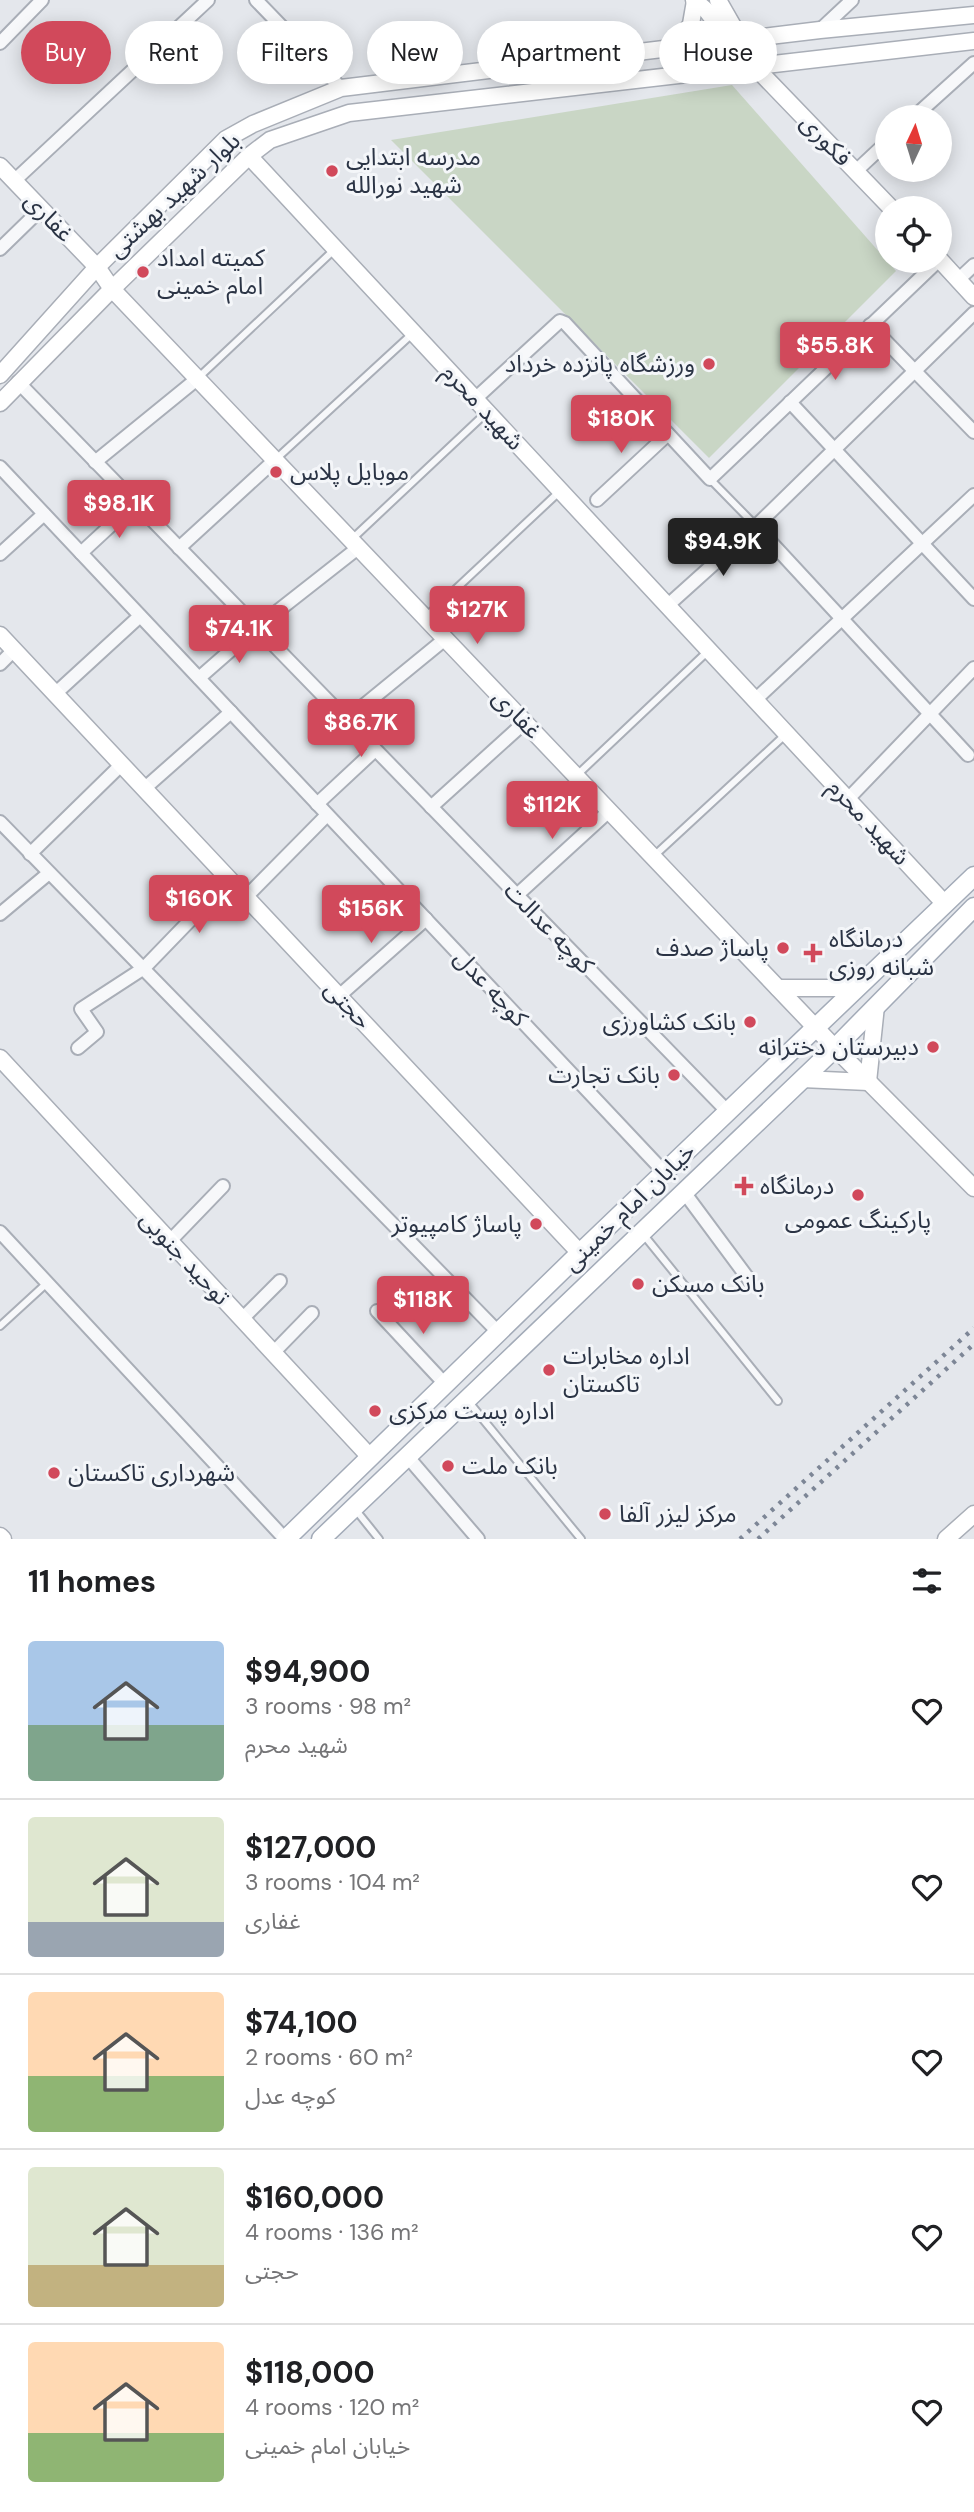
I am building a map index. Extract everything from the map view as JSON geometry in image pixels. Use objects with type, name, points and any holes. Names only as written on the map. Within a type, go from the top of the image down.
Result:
[{"type":"main road","name":"خیابان امام خمینی","points":[[286,1539],[974,876]]},
{"type":"main road","name":"خیابان امام خمینی","points":[[321,1539],[835,1048],[974,907]]},
{"type":"street","points":[[0,43],[42,0]]},
{"type":"street","points":[[14,181],[208,0]]},
{"type":"street","points":[[256,0],[341,88]]},
{"type":"street","points":[[718,0],[730,21]]},
{"type":"street","points":[[820,30],[852,0]]},
{"type":"street","points":[[691,21],[694,1]]},
{"type":"street","name":"فکوری","points":[[694,1],[715,21]]},
{"type":"street","name":"بلوار شهید بهشتی","points":[[777,36],[974,15]]},
{"type":"street","name":"بلوار شهید بهشتی","points":[[777,66],[974,41]]},
{"type":"street","name":"بلوار شهید بهشتی","points":[[0,375],[97,267],[226,139],[253,124],[341,88],[659,51]]},
{"type":"street","points":[[927,105],[974,63]]},
{"type":"street","name":"بلوار شهید بهشتی","points":[[0,403],[112,289],[249,156],[270,140],[349,113],[659,79]]},
{"type":"street","name":"فکوری","points":[[772,84],[880,196]]},
{"type":"street","points":[[856,171],[875,153]]},
{"type":"street","name":"شهید محرم","points":[[249,156],[945,904]]},
{"type":"street","name":"غفاری","points":[[0,166],[97,267],[112,289],[354,544],[835,1048],[974,1188]]},
{"type":"street","points":[[0,249],[41,209]]},
{"type":"street","points":[[958,280],[974,265]]},
{"type":"street","points":[[475,399],[560,321],[565,323],[710,479],[926,273]]},
{"type":"street","points":[[951,273],[974,297]]},
{"type":"street","points":[[667,606],[756,526],[974,313]]},
{"type":"street","points":[[870,325],[974,432]]},
{"type":"street","points":[[95,461],[197,379]]},
{"type":"street","name":"کوچه عدالت","points":[[18,382],[728,1112]]},
{"type":"street","points":[[790,402],[974,599]]},
{"type":"street","points":[[597,500],[668,434]]},
{"type":"street","points":[[178,548],[275,460]]},
{"type":"street","name":"کوچه عدل","points":[[0,467],[665,1173]]},
{"type":"street","points":[[755,700],[974,495]]},
{"type":"street","points":[[81,553],[135,503]]},
{"type":"street","points":[[0,554],[44,514]]},
{"type":"street","points":[[756,526],[968,755]]},
{"type":"street","points":[[199,678],[354,544]]},
{"type":"street","points":[[56,693],[140,616]]},
{"type":"street","name":"حجتی","points":[[0,635],[580,1253]]},
{"type":"street","points":[[346,720],[445,639]]},
{"type":"street","points":[[0,664],[14,650]]},
{"type":"street","points":[[848,799],[974,668]]},
{"type":"street","points":[[145,788],[231,712]]},
{"type":"street","points":[[431,807],[525,722]]},
{"type":"street","points":[[317,804],[375,750]]},
{"type":"street","points":[[30,855],[121,765]]},
{"type":"street","points":[[517,895],[609,811]]},
{"type":"street","points":[[246,897],[327,815]]},
{"type":"street","points":[[0,822],[499,1333]]},
{"type":"street","points":[[0,914],[49,873]]},
{"type":"street","points":[[78,1048],[97,1032],[81,1009],[144,968],[230,879]]},
{"type":"street","points":[[339,996],[426,919]]},
{"type":"street","points":[[778,988],[855,988]]},
{"type":"street","points":[[802,1079],[868,1082],[876,1006]]},
{"type":"street","name":"توحید جنوبی","points":[[0,1058],[370,1457]]},
{"type":"street","points":[[170,1241],[223,1186]]},
{"type":"street","points":[[684,1192],[750,1281]]},
{"type":"street","points":[[0,1231],[286,1539]]},
{"type":"street","points":[[242,1319],[280,1281]]},
{"type":"street","points":[[377,1311],[445,1384]]},
{"type":"street","points":[[273,1353],[312,1313]]},
{"type":"street","points":[[407,1456],[478,1539]]},
{"type":"street","points":[[946,1539],[974,1514]]},
{"type":"lane","points":[[197,379],[335,249]]},
{"type":"lane","points":[[275,460],[413,332]]},
{"type":"lane","points":[[354,544],[487,412]]},
{"type":"lane","points":[[710,479],[756,526]]},
{"type":"lane","points":[[425,618],[560,491]]},
{"type":"lane","points":[[576,776],[709,650]]},
{"type":"lane","points":[[653,857],[786,733]]},
{"type":"lane","points":[[641,1233],[778,1401]]},
{"type":"lane","points":[[0,1326],[47,1283]]},
{"type":"lane","points":[[467,1399],[581,1539]]},
{"type":"lane","points":[[354,1507],[379,1539]]},
{"type":"green space","name":"ورزشگاه پانزده خرداد","points":[[732,85],[875,247],[875,273],[894,273],[709,458],[391,140]]},
{"type":"railway","points":[[740,1539],[974,1328]]},
{"type":"railway","points":[[758,1539],[974,1344]]},
{"type":"place","name":"مدرسه ابتدایی شهید نورالله","points":[[332,171]]},
{"type":"place","name":"کمیته امداد امام خمینی","points":[[143,272]]},
{"type":"place","name":"ورزشگاه پانزده خرداد","points":[[709,364]]},
{"type":"place","name":"موبایل پلاس","points":[[276,472]]},
{"type":"place","name":"پاساژ صدف","points":[[783,948]]},
{"type":"place","name":"درمانگاه شبانه روزی","points":[[813,953]]},
{"type":"place","name":"بانک کشاورزی","points":[[750,1022]]},
{"type":"place","name":"دبیرستان دخترانه","points":[[933,1047]]},
{"type":"place","name":"بانک تجارت","points":[[674,1075]]},
{"type":"place","name":"درمانگاه","points":[[744,1186]]},
{"type":"place","name":"پارکینگ عمومی","points":[[858,1195]]},
{"type":"place","name":"پاساژ کامپیوتر","points":[[536,1224]]},
{"type":"place","name":"بانک مسکن","points":[[638,1284]]},
{"type":"place","name":"اداره مخابرات تاکستان","points":[[549,1370]]},
{"type":"place","name":"اداره پست مرکزی","points":[[375,1411]]},
{"type":"place","name":"بانک ملت","points":[[448,1466]]},
{"type":"place","name":"شهرداری تاکستان","points":[[54,1473]]},
{"type":"place","name":"مرکز لیزر آلفا","points":[[605,1514]]}]
